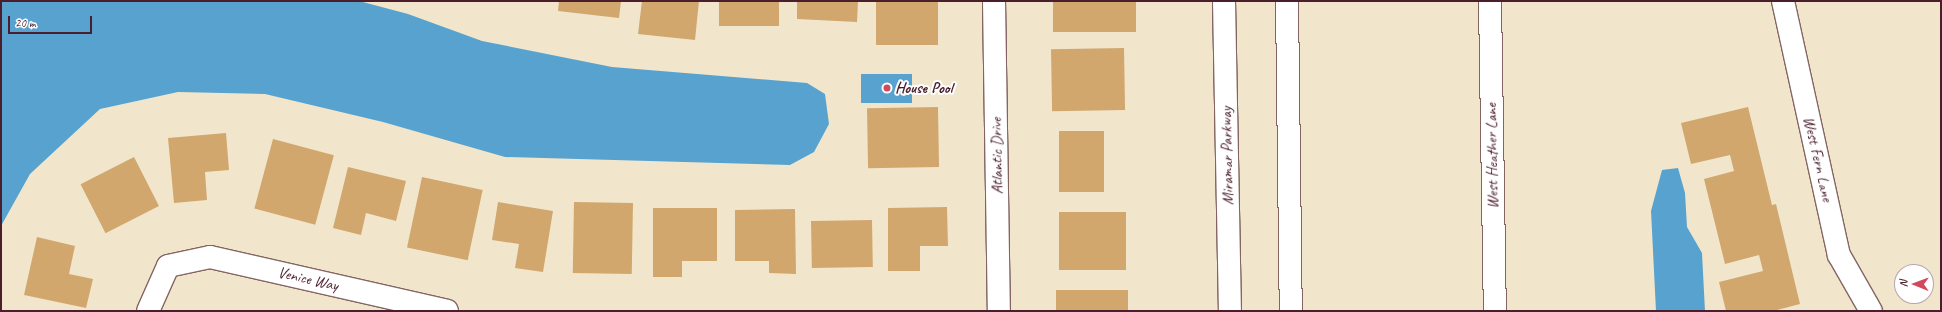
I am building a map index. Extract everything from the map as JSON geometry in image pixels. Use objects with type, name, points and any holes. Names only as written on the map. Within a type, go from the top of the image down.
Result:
[{"type":"street","name":"Atlantic Drive","points":[[994,1],[999,311]]},
{"type":"street","name":"Miramar Parkway","points":[[1224,1],[1230,311]]},
{"type":"street","points":[[1287,1],[1291,311]]},
{"type":"street","name":"West Heather Lane","points":[[1490,1],[1495,311]]},
{"type":"street","name":"West Fern Lane","points":[[1783,1],[1839,255],[1871,311]]},
{"type":"street","name":"Venice Way","points":[[148,311],[168,266],[210,257],[447,311]]},
{"type":"water","points":[[1,1],[359,1],[408,14],[482,41],[612,67],[807,83],[825,94],[829,124],[814,152],[790,165],[505,157],[383,122],[265,94],[178,92],[100,109],[30,174],[1,226]]},
{"type":"water","name":"House Pool","points":[[861,74],[912,74],[912,103],[861,103]]},
{"type":"water","points":[[1678,168],[1685,193],[1687,227],[1702,253],[1705,311],[1656,311],[1651,211],[1662,170]]},
{"type":"building","points":[[559,1],[621,1],[619,18],[558,11]]},
{"type":"building","points":[[642,1],[699,1],[695,40],[638,34]]},
{"type":"building","points":[[719,1],[779,1],[779,26],[719,26]]},
{"type":"building","points":[[797,1],[858,1],[857,22],[797,19]]},
{"type":"building","points":[[876,1],[938,1],[938,45],[876,45]]},
{"type":"building","points":[[1053,1],[1136,1],[1136,32],[1053,32]]},
{"type":"building","points":[[1124,48],[1125,110],[1052,111],[1051,49]]},
{"type":"building","points":[[938,107],[939,167],[868,168],[867,108]]},
{"type":"building","points":[[1748,107],[1772,205],[1776,204],[1800,304],[1773,311],[1726,311],[1719,282],[1763,271],[1759,255],[1725,264],[1704,179],[1734,171],[1730,155],[1691,164],[1681,123]]},
{"type":"building","points":[[1059,131],[1104,131],[1104,192],[1059,192]]},
{"type":"building","points":[[226,133],[229,170],[205,172],[207,200],[174,203],[168,138]]},
{"type":"building","points":[[273,139],[334,155],[315,225],[254,209]]},
{"type":"building","points":[[134,157],[159,206],[106,233],[81,184]]},
{"type":"building","points":[[348,167],[406,181],[396,221],[366,213],[361,235],[333,228]]},
{"type":"building","points":[[422,177],[483,190],[468,260],[407,247]]},
{"type":"building","points":[[498,202],[553,211],[543,272],[515,268],[519,244],[492,240]]},
{"type":"building","points":[[574,202],[633,203],[632,274],[573,273]]},
{"type":"building","points":[[947,207],[948,246],[920,246],[920,271],[888,271],[888,208]]},
{"type":"building","points":[[653,208],[717,208],[717,261],[682,261],[682,277],[653,277]]},
{"type":"building","points":[[795,209],[796,274],[769,273],[769,261],[735,261],[735,210]]},
{"type":"building","points":[[1059,212],[1126,212],[1126,270],[1059,270]]},
{"type":"building","points":[[872,220],[873,267],[812,268],[811,221]]},
{"type":"building","points":[[37,237],[75,246],[69,274],[93,279],[86,308],[24,295]]},
{"type":"building","points":[[1056,290],[1128,290],[1128,311],[1056,311]]},
{"type":"place","name":"House Pool","points":[[887,88]]}]
